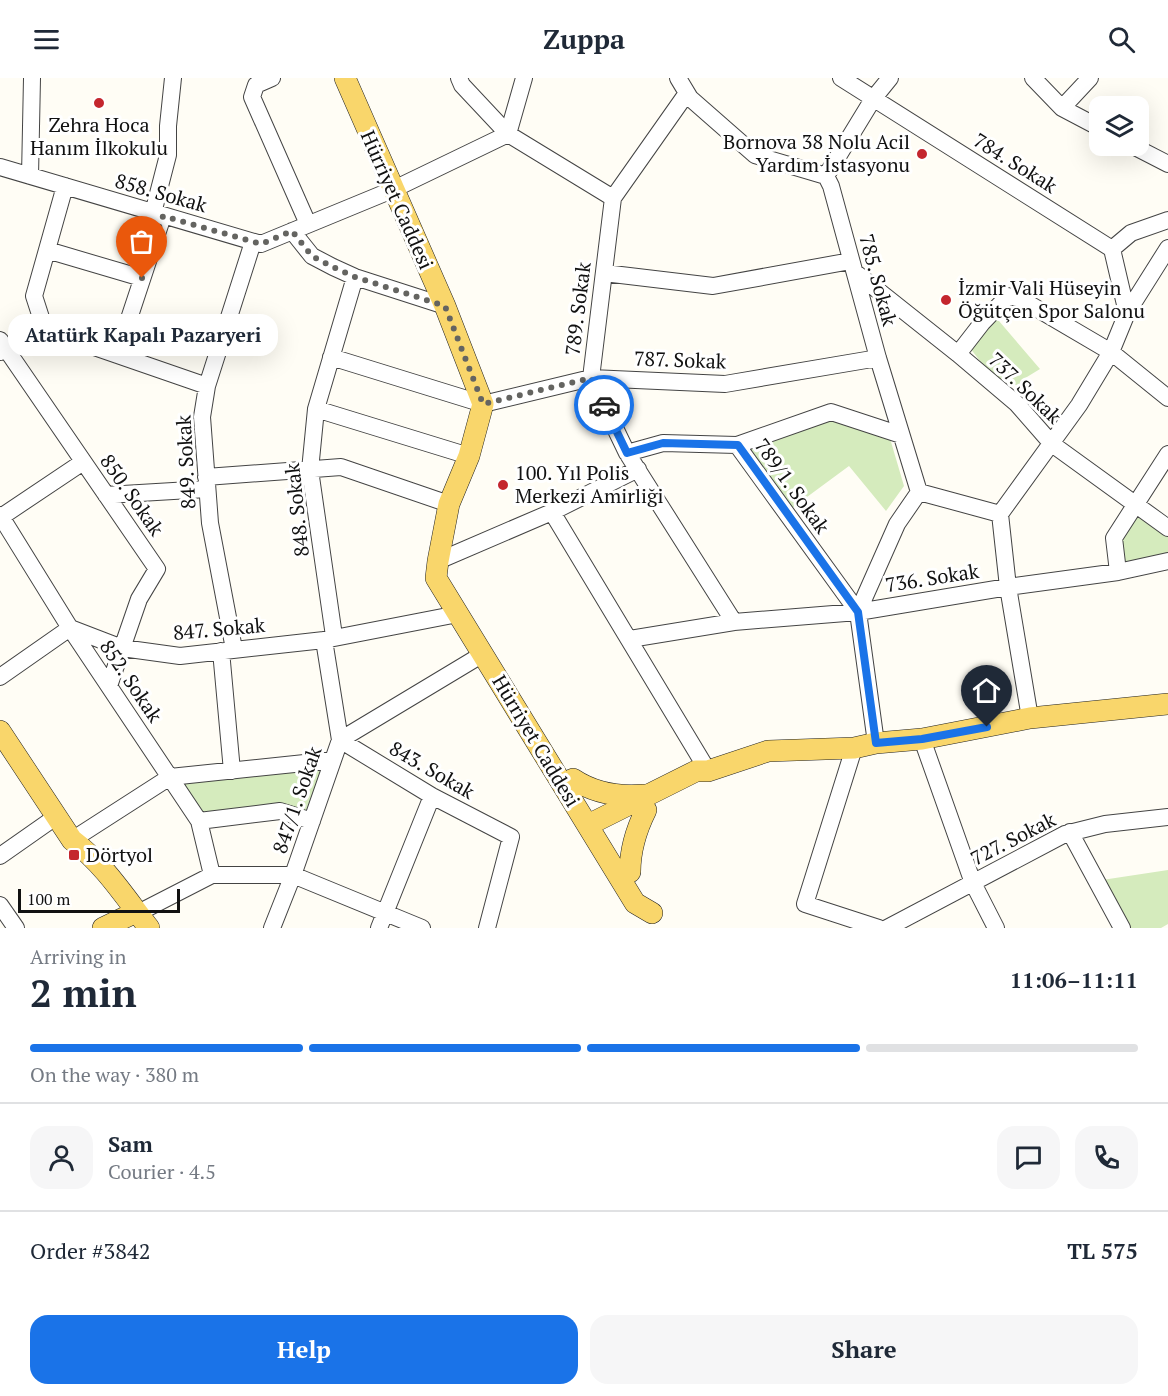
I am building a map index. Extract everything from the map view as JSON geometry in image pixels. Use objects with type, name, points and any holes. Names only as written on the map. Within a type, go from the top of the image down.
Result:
[{"type":"main road","name":"Hürriyet Caddesi","points":[[345,78],[392,190],[445,306],[483,404],[469,456],[449,504],[436,578],[596,828],[630,872],[658,921]]},
{"type":"main road","name":"Hürriyet Caddesi","points":[[438,561],[573,779],[635,903],[658,921]]},
{"type":"main road","points":[[596,828],[646,802],[696,771],[708,771],[768,752],[854,748],[876,743],[922,739],[1030,718],[1168,704]]},
{"type":"main road","points":[[3,741],[72,840],[90,853],[142,922],[103,928]]},
{"type":"main road","points":[[573,779],[590,788],[612,795],[646,802]]},
{"type":"main road","points":[[630,872],[634,834],[646,802]]},
{"type":"street","points":[[30,176],[32,78]]},
{"type":"street","points":[[117,355],[142,278],[158,215],[168,155],[173,78]]},
{"type":"street","points":[[272,78],[256,85],[252,98],[308,224],[392,190],[508,134],[524,78]]},
{"type":"street","points":[[459,78],[462,85],[508,134],[613,198]]},
{"type":"street","points":[[678,78],[690,98],[755,155],[826,176],[873,99],[890,78]]},
{"type":"street","name":"784. Sokak","points":[[841,78],[1112,249]]},
{"type":"street","points":[[1033,78],[1062,108],[1089,122]]},
{"type":"street","points":[[1062,108],[1090,78]]},
{"type":"street","name":"789. Sokak","points":[[687,93],[613,198],[591,378],[627,453],[734,622]]},
{"type":"street","points":[[1149,154],[1168,164]]},
{"type":"street","name":"858. Sokak","points":[[0,166],[261,244],[308,224]]},
{"type":"street","name":"785. Sokak","points":[[826,176],[831,186],[878,358],[919,492]]},
{"type":"street","points":[[45,330],[34,296],[65,186]]},
{"type":"street","points":[[1127,313],[1112,249],[1131,233],[1168,220]]},
{"type":"street","points":[[292,231],[312,256],[355,277],[445,306]]},
{"type":"street","name":"849. Sokak","points":[[232,771],[227,650],[210,523],[202,417],[207,386],[253,242]]},
{"type":"street","points":[[47,250],[142,278]]},
{"type":"street","points":[[1030,718],[1008,587],[1000,514],[1079,405],[1111,352],[1127,313],[1166,256]]},
{"type":"street","points":[[604,273],[713,286],[853,267]]},
{"type":"street","name":"737. Sokak","points":[[853,267],[1017,405],[1052,444],[1168,528]]},
{"type":"street","name":"848. Sokak","points":[[329,638],[309,470],[316,409],[355,277]]},
{"type":"street","points":[[958,354],[982,323],[1008,296],[1022,299],[1111,352],[1168,398]]},
{"type":"street","points":[[2,347],[45,330],[207,386]]},
{"type":"street","name":"850. Sokak","points":[[2,347],[157,569],[139,599],[109,686]]},
{"type":"street","points":[[331,357],[483,404]]},
{"type":"street","name":"787. Sokak","points":[[483,404],[591,378],[725,384],[878,358]]},
{"type":"street","points":[[316,409],[469,456]]},
{"type":"street","points":[[738,445],[831,412],[901,435]]},
{"type":"street","name":"789/1. Sokak","points":[[627,453],[663,443],[738,445],[858,612]]},
{"type":"street","points":[[1118,572],[1114,538],[1168,454]]},
{"type":"street","points":[[1,516],[83,462]]},
{"type":"street","points":[[106,495],[341,467],[449,504]]},
{"type":"street","points":[[438,561],[552,512],[638,469]]},
{"type":"street","points":[[876,743],[858,612],[897,524],[919,492],[1000,514]]},
{"type":"street","points":[[552,512],[708,771]]},
{"type":"street","name":"852. Sokak","points":[[1,516],[70,628],[199,821],[212,875]]},
{"type":"street","name":"736. Sokak","points":[[630,639],[734,622],[858,612],[1008,587],[1118,572],[1168,561]]},
{"type":"street","name":"847. Sokak","points":[[70,628],[122,648],[180,656],[329,638],[458,614]]},
{"type":"street","points":[[0,677],[70,628]]},
{"type":"street","points":[[329,638],[340,740]]},
{"type":"street","name":"847/1. Sokak","points":[[272,928],[340,740],[483,654]]},
{"type":"street","points":[[922,739],[973,883],[996,928]]},
{"type":"street","name":"843. Sokak","points":[[340,740],[432,796],[511,837],[487,928]]},
{"type":"street","points":[[854,748],[805,904],[879,928]]},
{"type":"street","points":[[72,840],[170,777],[333,760]]},
{"type":"street","points":[[382,920],[432,796]]},
{"type":"street","points":[[199,821],[280,811],[312,821]]},
{"type":"street","points":[[0,856],[57,816]]},
{"type":"street","name":"727. Sokak","points":[[887,928],[1070,832],[1105,824],[1168,817]]},
{"type":"street","points":[[1070,832],[1122,928]]},
{"type":"street","points":[[142,922],[158,903],[212,875],[293,874],[382,920],[422,928]]},
{"type":"street","points":[[0,905],[16,928]]},
{"type":"green space","points":[[1008,299],[999,321],[1040,369],[1022,380],[1022,387],[993,378],[967,344]]},
{"type":"green space","points":[[829,416],[889,435],[904,486],[886,511],[849,466],[788,511],[741,447]]},
{"type":"green space","points":[[1136,508],[1168,532],[1168,557],[1121,568],[1118,538]]},
{"type":"green space","points":[[326,770],[309,817],[200,816],[178,782]]},
{"type":"green space","points":[[1168,870],[1168,924],[1161,928],[1127,928],[1102,880]]},
{"type":"way so far","points":[[142,278],[163,216],[261,244],[292,231],[312,256],[333,267],[355,277],[445,306],[483,404],[591,378],[604,405]]},
{"type":"place","name":"Zehra Hoca Hanım İlkokulu","points":[[99,103]]},
{"type":"place","name":"Bornova 38 Nolu Acil Yardım İstasyonu","points":[[922,154]]},
{"type":"place","name":"Atatürk Kapalı Pazaryeri","points":[[142,278]]},
{"type":"place","name":"İzmir Vali Hüseyin Öğütçen Spor Salonu","points":[[946,300]]},
{"type":"place","name":"100. Yıl Polis Merkezi Amirliği","points":[[503,485]]},
{"type":"place","name":"Dörtyol","points":[[74,855]]},
{"type":"route","points":[[604,405],[627,453],[663,443],[738,445],[858,612],[876,743],[922,739],[987,727]]}]
